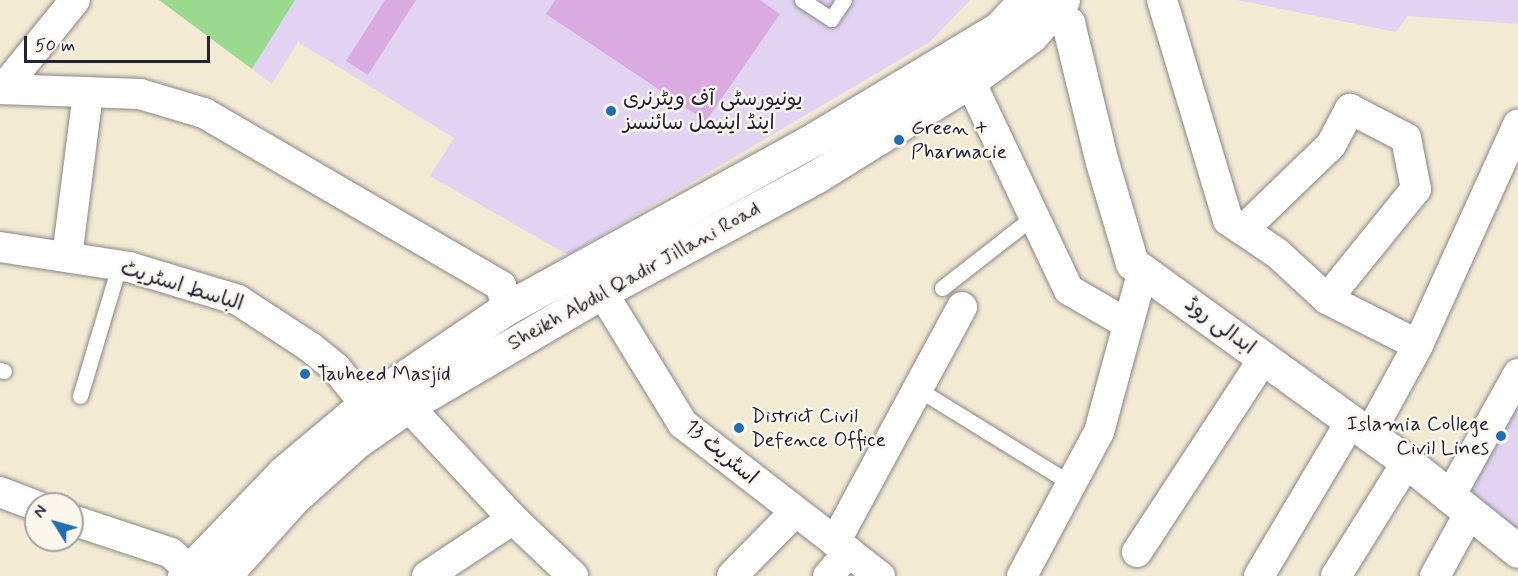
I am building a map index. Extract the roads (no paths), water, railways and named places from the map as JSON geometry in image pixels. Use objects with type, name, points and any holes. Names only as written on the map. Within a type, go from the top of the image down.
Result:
[{"type":"main road","name":"Sheikh Abdul Qadir Jillani Road","points":[[187,573],[284,472],[365,404],[507,308],[806,143],[999,28],[1025,0]]},
{"type":"main road","name":"Sheikh Abdul Qadir Jillani Road","points":[[224,576],[294,498],[355,443],[408,406],[602,292],[818,176],[970,81],[1058,8]]},
{"type":"main road","name":"ابدالی روڈ","points":[[1058,8],[1068,23],[1108,184],[1132,263],[1407,462],[1518,551]]},
{"type":"street","points":[[2,89],[75,0]]},
{"type":"street","points":[[1162,0],[1228,220],[1276,253],[1327,299],[1418,345]]},
{"type":"street","points":[[970,81],[1070,290],[1128,324]]},
{"type":"street","points":[[2,89],[141,94],[204,113],[501,286],[507,308]]},
{"type":"street","points":[[67,257],[88,92]]},
{"type":"street","points":[[1243,230],[1331,145],[1350,109],[1406,138],[1416,189],[1327,299]]},
{"type":"street","points":[[1259,576],[1418,345],[1518,125]]},
{"type":"street","name":"الباسط اسٹریٹ","points":[[0,246],[119,266],[238,300],[310,347],[336,368],[365,404]]},
{"type":"street","points":[[1022,576],[1099,432],[1143,270]]},
{"type":"street","name":"اسٹریٹ 13","points":[[602,292],[683,424],[880,576]]},
{"type":"street","points":[[828,576],[918,389],[952,297]]},
{"type":"street","points":[[1137,552],[1264,358]]},
{"type":"street","points":[[1435,576],[1459,506],[1518,374]]},
{"type":"street","points":[[408,406],[513,519],[573,576]]},
{"type":"street","points":[[1336,576],[1407,462]]},
{"type":"street","points":[[0,492],[24,501]]},
{"type":"street","points":[[732,576],[795,512]]},
{"type":"street","points":[[427,576],[513,519]]},
{"type":"street","points":[[84,524],[171,553],[187,573]]},
{"type":"lane","points":[[802,0],[831,20],[844,0]]},
{"type":"lane","points":[[952,297],[1034,216]]},
{"type":"lane","points":[[80,396],[119,266]]},
{"type":"lane","points":[[918,389],[1072,484]]},
{"type":"place","name":"یونیورسٹی آف ویٹرنری اینڈ اینیمل سائنسز","points":[[611,111]]},
{"type":"place","name":"Green + Pharmacie","points":[[899,140]]},
{"type":"place","name":"Tauheed Masjid","points":[[305,374]]},
{"type":"place","name":"District Civil Defence Office","points":[[739,428]]},
{"type":"place","name":"Islamia College Civil Lines","points":[[1501,436]]}]
